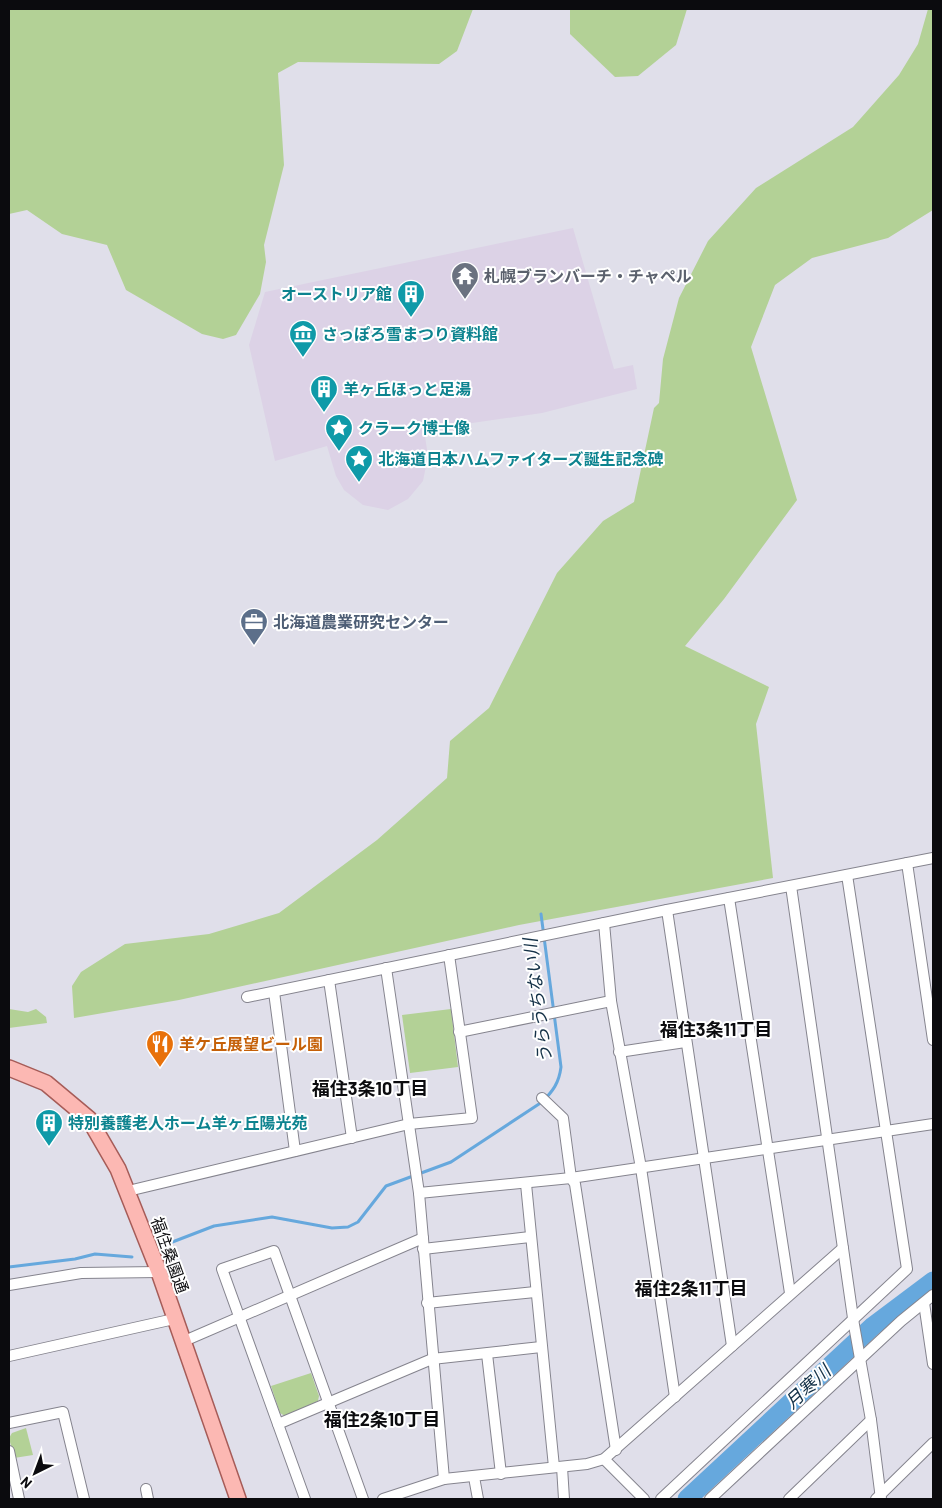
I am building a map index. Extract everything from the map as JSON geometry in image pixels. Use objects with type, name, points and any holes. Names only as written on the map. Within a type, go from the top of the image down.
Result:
[{"type":"main road","name":"福住桑園通","points":[[9,1068],[46,1083],[89,1119],[114,1161],[128,1191],[159,1272],[238,1499]]},
{"type":"street","points":[[247,998],[667,910],[933,858]]},
{"type":"street","points":[[907,863],[933,1040]]},
{"type":"street","points":[[661,1499],[854,1323],[906,1270],[846,875]]},
{"type":"street","points":[[791,886],[859,1357],[871,1420],[879,1498]]},
{"type":"street","points":[[729,898],[790,1293]]},
{"type":"street","points":[[667,910],[685,1042],[732,1346]]},
{"type":"street","points":[[604,923],[619,1052],[641,1168],[675,1397]]},
{"type":"street","points":[[128,1191],[409,1124],[472,1118],[450,955]]},
{"type":"street","points":[[386,968],[417,1182],[444,1479]]},
{"type":"street","points":[[329,980],[352,1138]]},
{"type":"street","points":[[274,992],[295,1151]]},
{"type":"street","points":[[459,1032],[612,1002]]},
{"type":"street","points":[[619,1052],[685,1042]]},
{"type":"street","points":[[545,1101],[562,1118],[571,1178],[575,1184],[616,1450]]},
{"type":"street","points":[[418,1193],[526,1184],[571,1178],[933,1124]]},
{"type":"street","points":[[526,1184],[541,1347],[564,1499]]},
{"type":"street","points":[[423,1249],[530,1237]]},
{"type":"street","points":[[182,1342],[423,1238]]},
{"type":"street","points":[[383,1499],[444,1479],[587,1464],[604,1459],[843,1248]]},
{"type":"street","points":[[305,1499],[222,1268],[274,1251],[363,1499]]},
{"type":"street","points":[[9,1285],[81,1273],[159,1272]]},
{"type":"street","points":[[427,1304],[535,1292]]},
{"type":"street","points":[[710,1499],[859,1357],[933,1295]]},
{"type":"street","points":[[924,1303],[933,1364]]},
{"type":"street","points":[[9,1356],[174,1319]]},
{"type":"street","points":[[278,1424],[432,1359],[541,1347]]},
{"type":"street","points":[[487,1354],[500,1474]]},
{"type":"street","points":[[9,1423],[63,1412],[84,1499]]},
{"type":"street","points":[[789,1499],[871,1420]]},
{"type":"street","points":[[879,1498],[933,1443]]},
{"type":"street","points":[[9,1451],[19,1499]]},
{"type":"street","points":[[604,1459],[644,1499]]},
{"type":"street","points":[[474,1477],[478,1499]]},
{"type":"shaded area","points":[[573,228],[614,369],[633,365],[637,389],[542,413],[424,430],[428,456],[423,481],[408,499],[388,510],[363,505],[344,490],[336,476],[327,446],[275,461],[249,345],[265,292]]},
{"type":"green space","points":[[9,9],[473,9],[457,51],[439,64],[298,62],[278,73],[284,165],[264,245],[266,262],[260,294],[236,335],[223,339],[202,334],[126,290],[107,245],[62,234],[27,210],[9,214]]},
{"type":"green space","points":[[570,9],[687,9],[676,45],[638,76],[615,77],[570,34]]},
{"type":"green space","points":[[928,9],[933,9],[933,210],[888,238],[812,258],[775,285],[751,347],[797,500],[724,599],[685,646],[769,687],[756,724],[773,878],[519,925],[179,1000],[74,1018],[72,986],[81,972],[125,944],[209,934],[279,913],[377,840],[447,778],[450,741],[489,708],[557,573],[603,521],[634,502],[654,408],[659,403],[663,359],[679,298],[708,241],[756,188],[853,127],[899,75],[918,44]]},
{"type":"green space","points":[[9,1009],[28,1012],[36,1009],[46,1017],[47,1023],[9,1028]]},
{"type":"green space","points":[[451,1009],[458,1067],[410,1073],[402,1015]]},
{"type":"green space","points":[[311,1373],[319,1396],[318,1401],[285,1416],[280,1413],[271,1386]]},
{"type":"green space","points":[[26,1428],[33,1455],[14,1458],[9,1438],[12,1433]]},
{"type":"waterway","name":"うらうちない川","points":[[162,1246],[214,1226],[272,1217],[332,1228],[348,1227],[358,1222],[386,1186],[451,1162],[542,1102],[555,1086],[561,1067],[541,914]]},
{"type":"waterway","name":"うらうちない川","points":[[9,1267],[75,1259],[95,1254],[132,1257]]},
{"type":"waterway","name":"月寒川","points":[[687,1499],[873,1326],[933,1281]]},
{"type":"place","name":"札幌ブランバーチ・チャペル","points":[[465,300]]},
{"type":"place","name":"オーストリア館","points":[[411,318]]},
{"type":"place","name":"さっぽろ雪まつり資料館","points":[[303,358]]},
{"type":"place","name":"羊ヶ丘ほっと足湯","points":[[324,413]]},
{"type":"place","name":"クラーク博士像","points":[[339,452]]},
{"type":"place","name":"北海道日本ハムファイターズ誕生記念碑","points":[[359,483]]},
{"type":"place","name":"北海道農業研究センター","points":[[254,646]]},
{"type":"place","name":"羊ケ丘展望ビール園","points":[[160,1068]]},
{"type":"place","name":"特別養護老人ホーム羊ヶ丘陽光苑","points":[[49,1147]]},
{"type":"district","name":"福住3条11丁目","points":[[716,1030]]},
{"type":"district","name":"福住3条10丁目","points":[[370,1089]]},
{"type":"district","name":"福住2条11丁目","points":[[691,1289]]},
{"type":"district","name":"福住2条10丁目","points":[[382,1420]]}]
